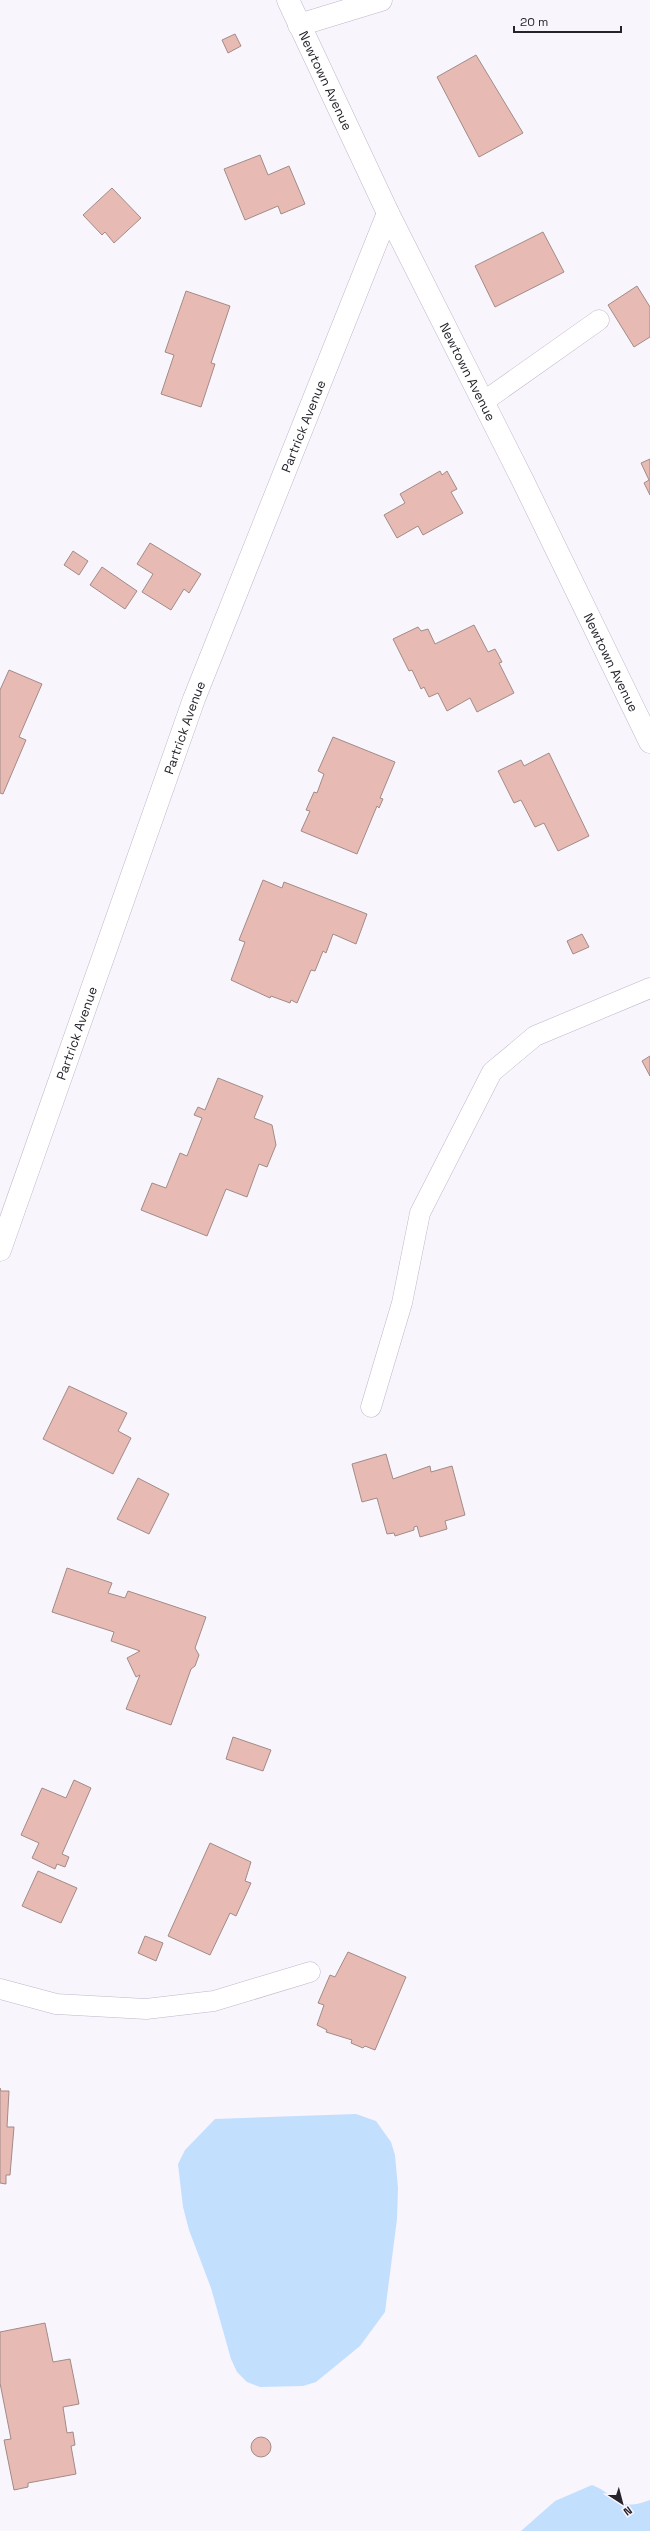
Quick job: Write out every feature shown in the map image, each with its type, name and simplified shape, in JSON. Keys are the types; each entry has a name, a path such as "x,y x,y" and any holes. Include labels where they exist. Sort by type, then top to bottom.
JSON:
{"street":[{"name":"Newtown Avenue","path":"288,0 388,213 483,402 650,742"},
{"path":"299,25 381,0"},
{"name":"Partrick Avenue","path":"0,1250 194,699 388,213"}],"lane":[{"path":"483,402 599,320"},
{"path":"371,1407 402,1304 420,1213 492,1072 535,1036 650,988"},
{"path":"0,1989 56,2004 146,2009 214,2001 310,1972"}],"water":[{"path":"356,2114 376,2121 391,2142 395,2155 398,2188 397,2219 385,2312 360,2346 316,2382 303,2386 260,2387 247,2382 237,2372 231,2359 211,2288 189,2230 183,2207 178,2164 185,2150 215,2119"},
{"path":"592,2485 624,2504 630,2505 650,2500 650,2531 521,2531 555,2501"}],"building":[{"path":"235,34 241,46 228,53 222,40"},
{"path":"476,55 523,133 479,157 437,77"},
{"path":"260,155 268,175 289,166 305,204 281,214 278,206 245,220 224,169"},
{"path":"112,188 141,218 114,243 105,232 102,235 83,215"},
{"path":"543,232 564,272 495,307 475,266"},
{"path":"637,286 650,307 650,337 634,347 608,305"},
{"path":"186,291 230,306 211,363 215,364 201,407 161,394 174,355 165,352"},
{"path":"650,459 650,495 644,483 649,480 641,463"},
{"path":"440,471 442,475 447,471 457,489 451,492 463,513 423,535 418,526 397,538 384,515 405,503 400,494"},
{"path":"150,543 201,574 189,593 184,589 171,610 142,592 153,574 137,564"},
{"path":"73,551 88,561 79,575 64,565"},
{"path":"102,567 137,591 125,609 90,585"},
{"path":"474,625 488,652 495,649 502,662 499,663 514,693 477,712 470,698 447,711 438,693 429,697 424,687 421,689 412,670 409,671 393,639 418,627 421,631 428,629 435,644"},
{"path":"9,670 42,684 19,737 26,740 3,794 0,793 0,690"},
{"path":"333,737 395,762 380,798 383,799 379,808 377,806 357,854 301,831 310,811 306,810 314,792 317,793 324,774 318,771"},
{"path":"549,753 589,836 558,851 544,823 535,827 521,800 514,803 498,771 521,760 524,766"},
{"path":"263,880 282,888 284,882 367,914 356,944 333,934 326,953 323,951 315,971 311,970 297,1003 291,1000 290,1003 271,996 270,998 231,980 245,942 239,940"},
{"path":"582,934 589,947 573,954 567,941"},
{"path":"650,1056 650,1076 642,1061"},
{"path":"218,1078 263,1096 254,1118 272,1125 276,1145 267,1167 259,1164 247,1197 226,1189 207,1236 141,1210 152,1183 166,1188 180,1153 187,1156 202,1118 194,1115 198,1107 205,1110"},
{"path":"69,1386 127,1413 118,1431 131,1438 113,1474 43,1439"},
{"path":"386,1454 393,1479 430,1466 431,1472 452,1466 465,1515 445,1521 447,1529 420,1537 417,1526 414,1527 414,1530 395,1536 394,1533 387,1534 377,1498 362,1502 352,1464"},
{"path":"138,1478 169,1494 149,1534 117,1519"},
{"path":"67,1568 112,1583 108,1593 125,1598 128,1591 206,1617 195,1648 199,1655 195,1666 191,1669 171,1725 126,1709 140,1675 136,1677 127,1658 140,1651 111,1641 114,1632 52,1612"},
{"path":"233,1737 271,1750 263,1771 226,1759"},
{"path":"74,1780 91,1788 62,1854 69,1857 65,1867 57,1864 55,1869 32,1858 39,1843 21,1835 42,1788 66,1798"},
{"path":"210,1843 251,1862 245,1881 251,1883 236,1916 230,1913 210,1955 168,1936"},
{"path":"38,1871 77,1888 61,1923 22,1906"},
{"path":"145,1936 163,1943 156,1961 138,1953"},
{"path":"348,1952 406,1977 375,2050 365,2046 363,2048 351,2043 352,2040 326,2032 327,2030 317,2025 324,2005 318,2003 330,1975 335,1977"},
{"path":"0,2088 1,2091 9,2091 7,2127 14,2127 10,2175 6,2175 6,2184 0,2183"},
{"path":"45,2323 53,2362 70,2359 79,2404 63,2407 67,2433 73,2432 75,2445 71,2446 76,2474 28,2483 28,2487 14,2490 4,2440 11,2439 0,2383 0,2332"},
{"path":"261,2437 268,2440 271,2447 268,2454 261,2457 254,2454 251,2447 254,2440"}]}
